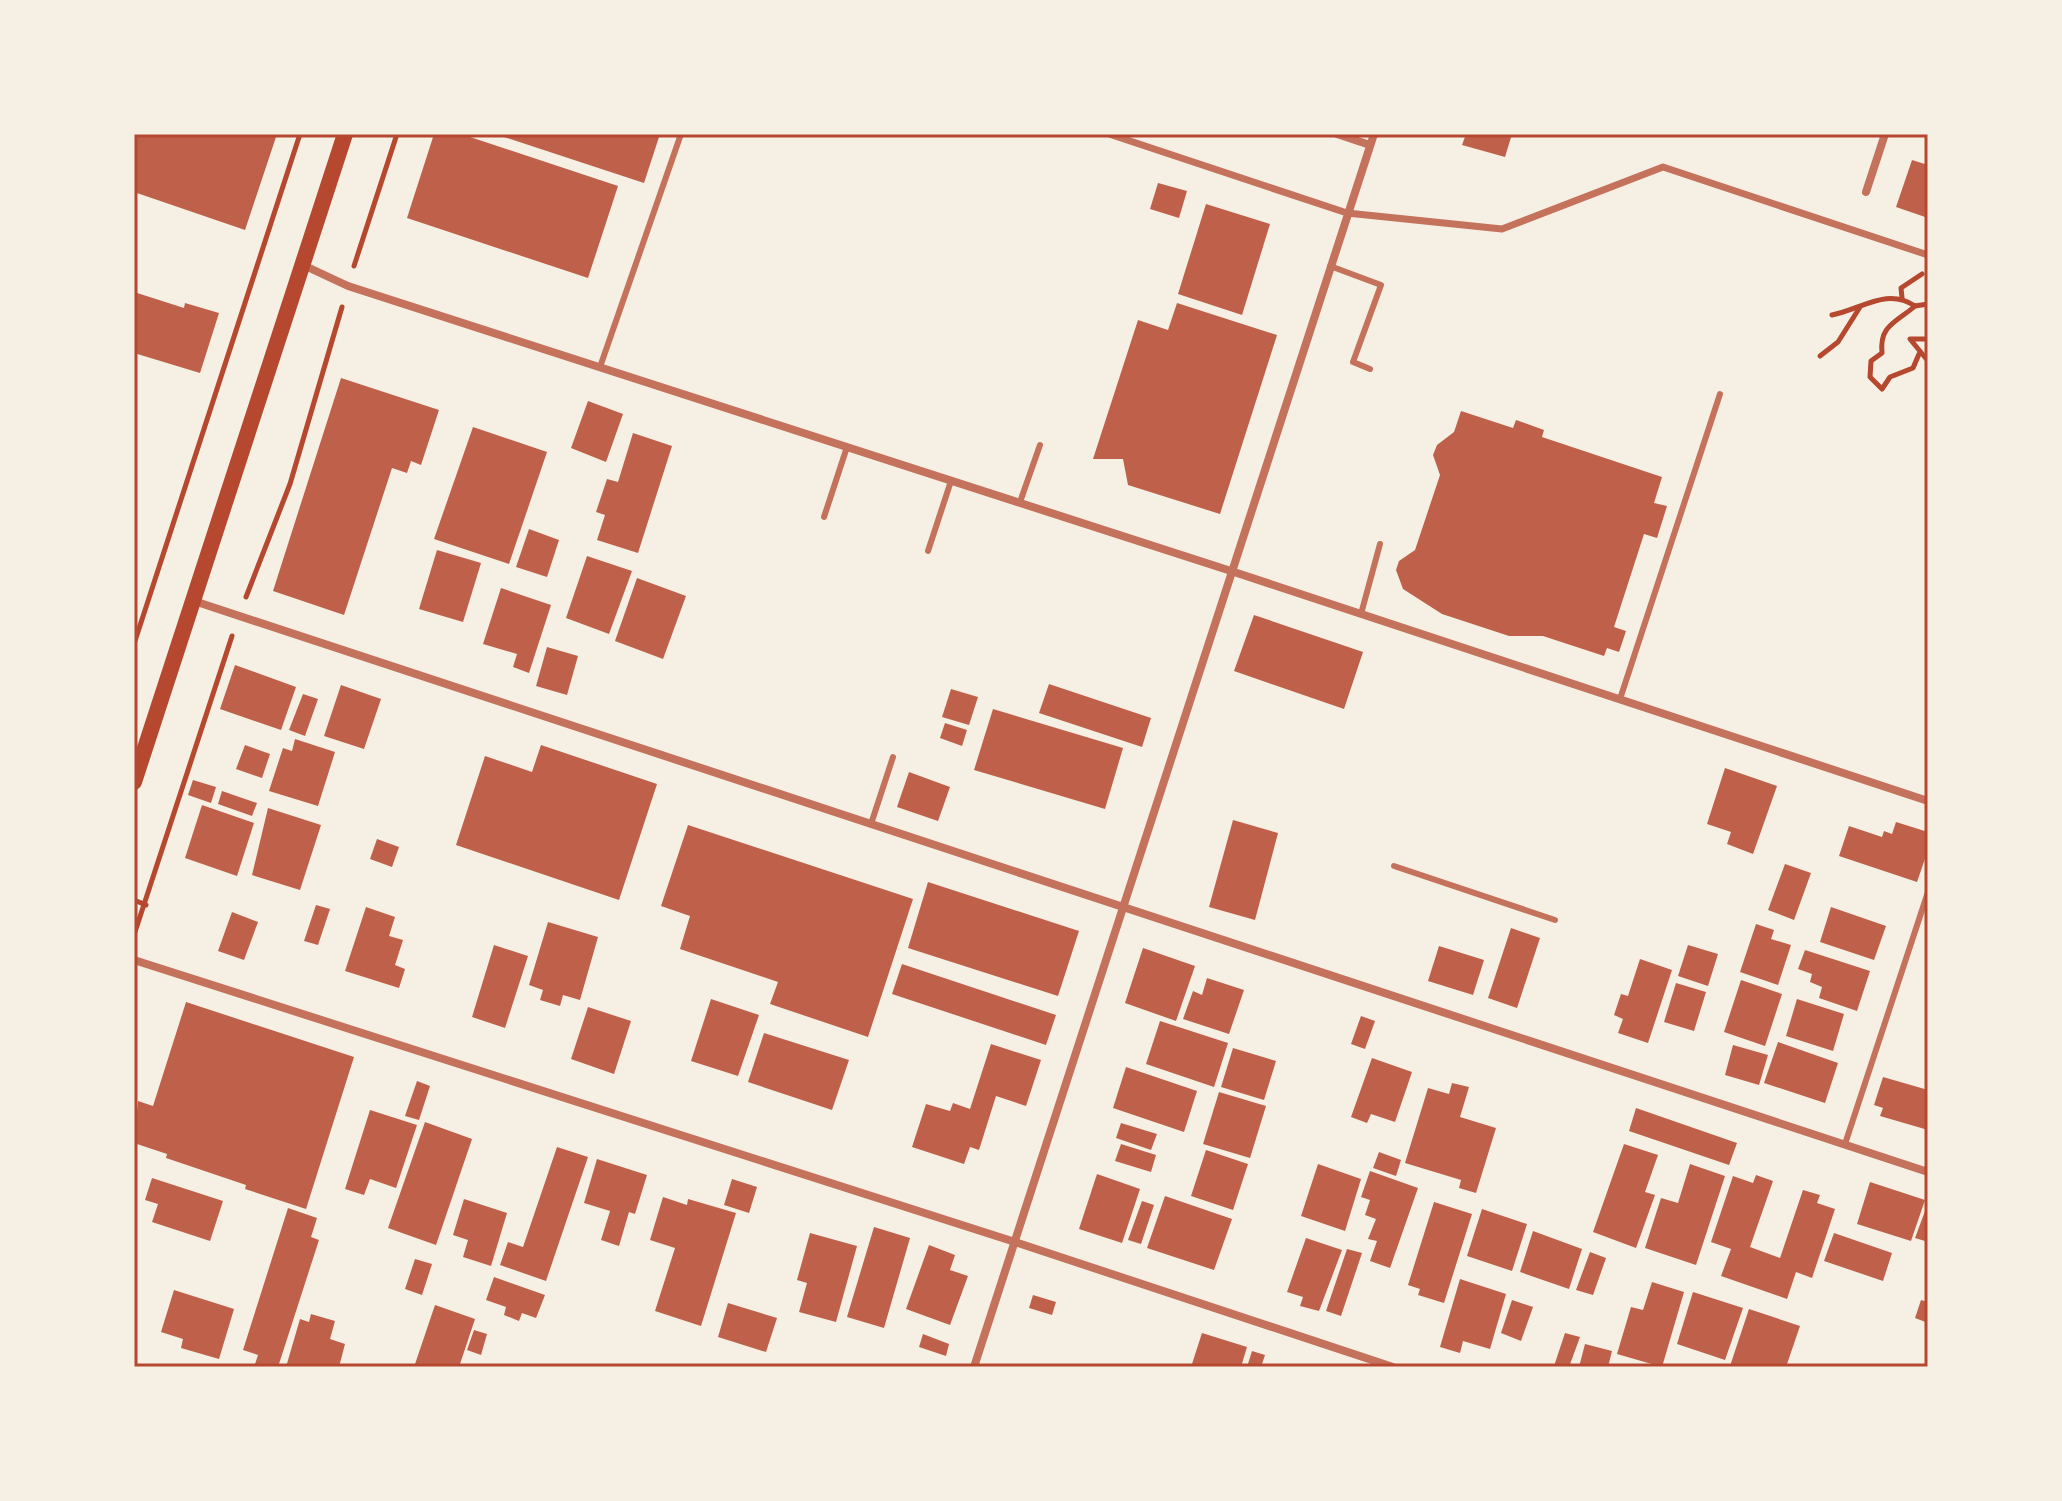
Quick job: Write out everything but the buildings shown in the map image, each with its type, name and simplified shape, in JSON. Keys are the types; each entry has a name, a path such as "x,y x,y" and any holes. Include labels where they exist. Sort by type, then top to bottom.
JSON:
{"main road":[{"path":"134,782 138,756 193,601 345,134"}],"street":[{"path":"1109,134 1347,213 1502,229 1663,167 1928,255"},
{"path":"1337,134 1370,145"},
{"path":"974,1367 1374,134"},
{"path":"1866,192 1885,134"},
{"path":"302,265 348,286 1020,502 1928,801"},
{"path":"193,601 1928,1172"},
{"path":"134,960 1015,1242 1393,1367"}],"lane":[{"path":"600,367 681,134"},
{"path":"1330,266 1381,285 1353,362 1370,369"},
{"path":"1620,699 1720,394"},
{"path":"1020,502 1040,445"},
{"path":"824,517 847,447"},
{"path":"928,551 951,481"},
{"path":"1361,614 1380,544"},
{"path":"871,824 893,757"},
{"path":"1394,866 1555,920"},
{"path":"1845,1144 1928,892"}],"path":[{"path":"134,644 300,134"},
{"path":"134,935 239,616 290,484 348,286 397,134"},
{"path":"1902,298 1901,288 1914,283 1928,267"},
{"path":"1832,315 1876,299 1902,298 1915,306"},
{"path":"1919,354 1913,368 1890,377 1882,389 1870,377 1871,361 1882,353 1880,339 1888,324 1915,306 1928,304"},
{"path":"1820,356 1838,342 1860,306"},
{"path":"1927,337 1910,339 1919,354 1928,361"},
{"path":"134,900 146,905"}]}
